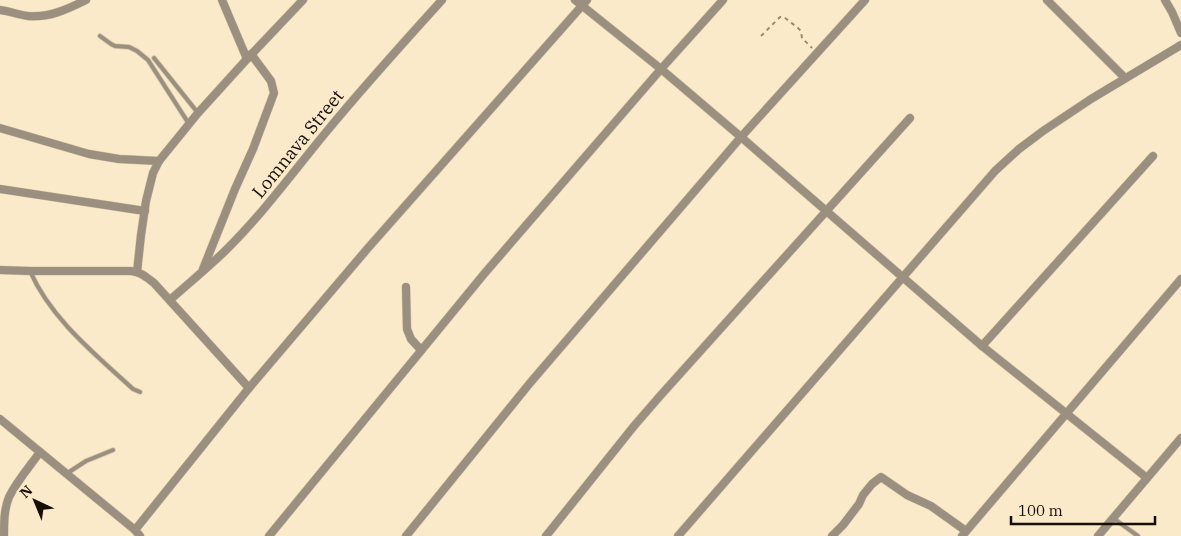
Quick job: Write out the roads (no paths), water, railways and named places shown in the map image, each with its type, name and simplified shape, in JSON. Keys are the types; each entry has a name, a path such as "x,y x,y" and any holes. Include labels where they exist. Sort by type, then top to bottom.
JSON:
{"street":[{"path":"0,10 34,16 52,14 86,0"},
{"path":"202,272 274,93 271,82 249,56 222,0"},
{"name":"Lomnava Street","path":"170,300 224,252 250,224 370,80 442,0"},
{"path":"575,0 584,3 982,346 1147,478"},
{"path":"269,536 484,274 660,69 723,0"},
{"path":"406,536 530,383 741,137 865,0"},
{"path":"1047,0 1125,78"},
{"path":"1164,0 1175,17 1181,33"},
{"path":"137,272 145,212 159,161 198,113 302,1"},
{"path":"0,419 137,533 249,388 368,248 584,3"},
{"path":"678,536 995,172 1019,149 1042,131 1181,45"},
{"path":"546,536 640,418 910,118"},
{"path":"0,128 89,154 159,161"},
{"path":"982,346 1153,156"},
{"path":"0,189 145,212"},
{"path":"0,270 137,272 144,274 170,300 249,388"},
{"path":"832,536 843,526 859,504 863,494 881,477 907,495 931,506 964,534 1181,279"},
{"path":"406,287 407,329 411,339 421,350"},
{"path":"1098,536 1181,438"},
{"path":"4,536 4,522 9,498 40,452"}],"lane":[{"path":"100,36 115,46 129,47 137,51 148,60 189,124"},
{"path":"154,58 198,113"},
{"path":"30,271 40,292 73,333 133,389 140,392"},
{"path":"66,474 86,461 113,450"},
{"path":"1113,518 1138,536"}]}
